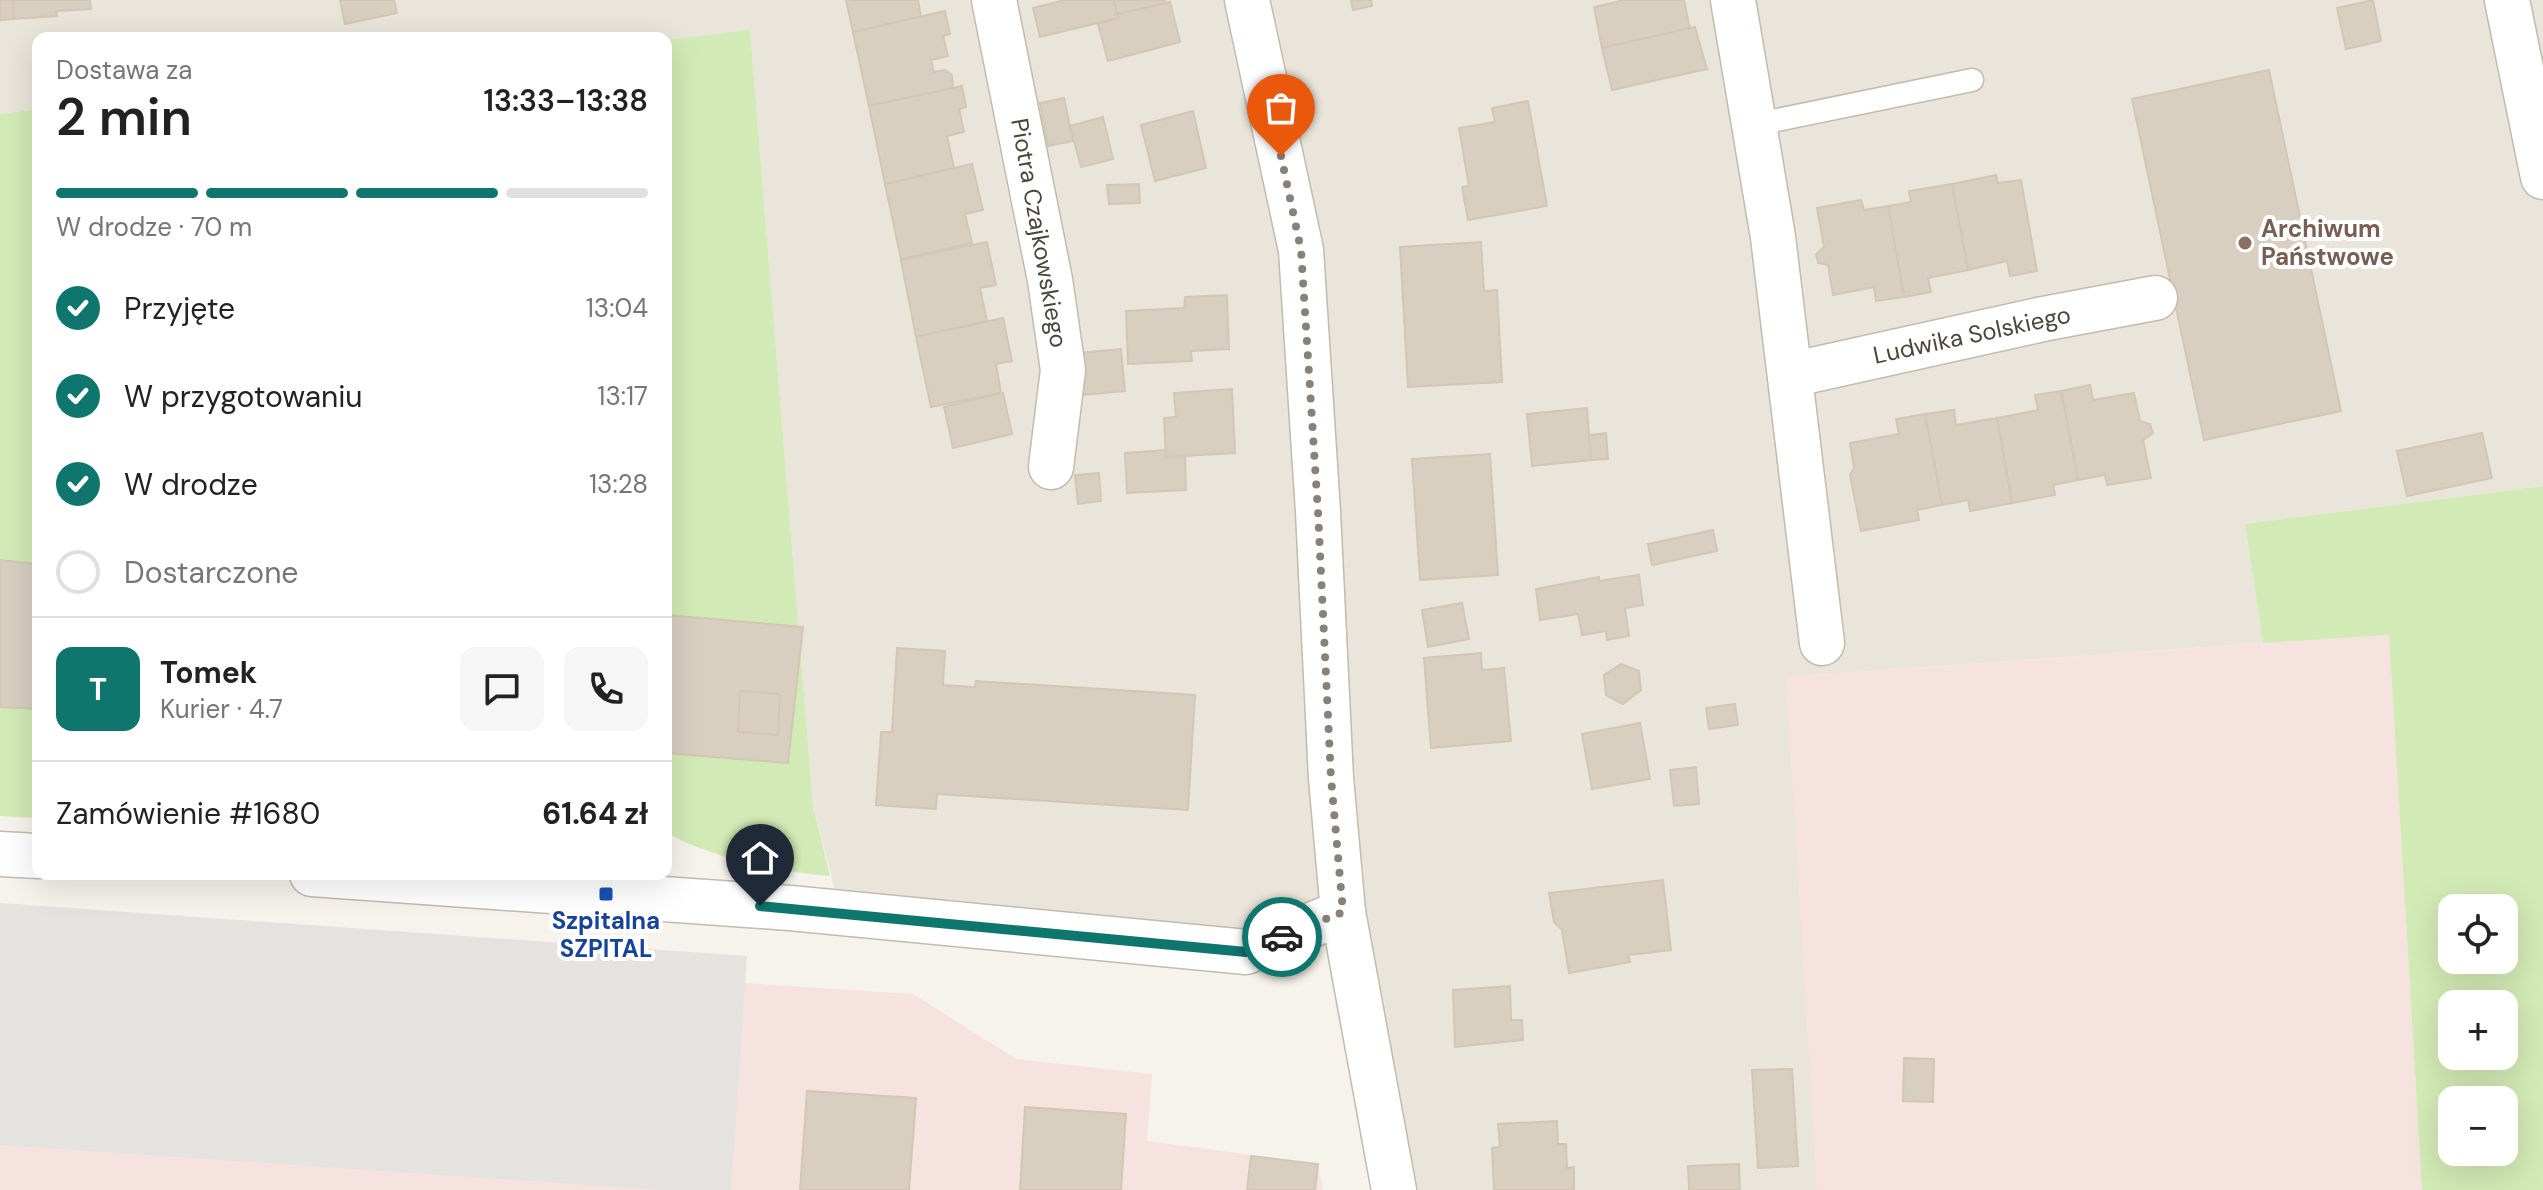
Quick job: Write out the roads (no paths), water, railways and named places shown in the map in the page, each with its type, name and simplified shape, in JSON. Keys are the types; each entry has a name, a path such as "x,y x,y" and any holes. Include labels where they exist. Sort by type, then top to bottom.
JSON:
{"street":[{"name":"Piotra Czajkowskiego","path":"994,0 1050,280 1063,370 1051,467"},
{"path":"1247,0 1301,250 1331,778 1343,912 1394,1190"},
{"path":"1733,0 1773,237 1822,643"},
{"path":"2521,17 2543,177"},
{"name":"Ludwika Solskiego","path":"1790,375 2043,319 2155,298"},
{"path":"0,854 32,856"},
{"path":"396,880 790,908 1246,952 1343,912"}],"lane":[{"path":"1753,125 1972,80"}],"place":[{"name":"Archiwum Państwowe","path":"2245,243"},
{"name":"Szpitalna SZPITAL","path":"606,894"}]}
